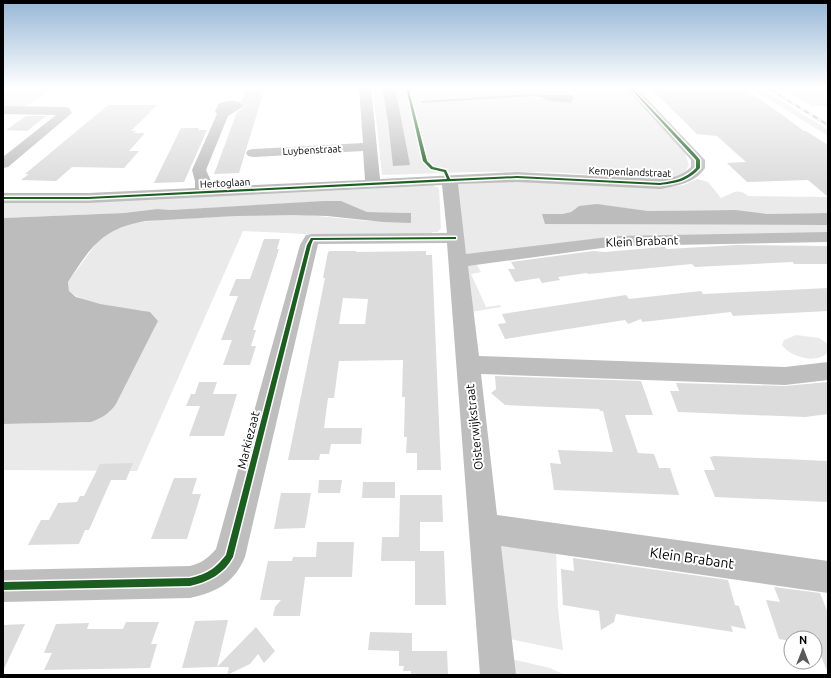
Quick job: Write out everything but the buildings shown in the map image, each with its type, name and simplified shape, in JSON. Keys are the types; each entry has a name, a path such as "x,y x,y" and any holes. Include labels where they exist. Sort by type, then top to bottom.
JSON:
{"street":[{"path":"3,164 60,119"},
{"path":"201,193 204,180 199,174 199,170 221,119"},
{"path":"368,119 373,184"},
{"name":"Kempenlandstraat","path":"448,180 516,177 660,184 676,182 689,177 698,168 698,160 660,119"},
{"name":"Luybenstraat","path":"253,152 370,147"},
{"name":"Hertoglaan","path":"3,198 88,198 448,180"},
{"name":"Oisterwijkstraat","path":"448,180 457,250 498,675"},
{"name":"Klein Brabant","path":"457,250 618,241 828,237"},
{"name":"Markiezaat","path":"3,586 190,582 206,579 220,570 229,557 309,245 312,240 457,250"},
{"path":"468,365 785,376 828,371"},
{"name":"Klein Brabant","path":"484,528 828,577"}],"shaded area":[{"path":"376,119 654,119 685,153 689,165 684,174 657,179 626,179 567,173 521,172 382,175"},
{"path":"388,119 401,119 410,165 393,166"},
{"path":"800,119 810,119 828,130 828,136"},
{"path":"697,179 708,182 721,198 738,192 744,193 748,196 828,197 828,213 767,214 736,210 648,211 601,205 576,208 571,212 562,214 542,214 546,224 828,225 828,234 802,234 466,255 457,185 459,184 515,180 669,187 684,185"},
{"path":"434,183 434,186 439,188 441,228 438,232 432,232 432,234 304,234 243,231 137,471 3,470 3,424 91,422 99,419 116,404 155,327 145,311 95,304 69,291 68,282 98,241 116,229 133,223 170,219 256,215 307,215 368,221 411,222 411,213 367,212 341,201 330,201 169,210 157,209 124,213 3,218 3,201"},
{"path":"341,201 367,212 411,213 411,223 383,222 327,216 236,216 146,221 131,224 108,234 99,241 83,259 68,282 69,291 76,297 100,304 150,312 158,321 116,404 105,415 91,422 3,424 3,218 124,213 157,209 170,210"},
{"path":"597,204 648,211 736,210 767,214 828,213 828,225 545,224 542,214 562,214 571,212 579,206"},
{"path":"467,264 477,265 481,272 471,274 486,307 500,305 501,307 471,312"},
{"path":"796,335 819,338 828,344 828,352 823,356 811,359 791,353 782,345 784,340"},
{"path":"504,540 556,548 558,609 563,650 510,639 498,548"},
{"path":"511,659 550,668 565,675 512,675"}],"railway":[{"path":"818,119 828,125"}],"cycle path":[{"path":"415,119 425,161 432,168 445,171 449,180"},
{"path":"3,198 88,198 517,177 660,184 676,181 689,176 698,168 698,160 660,119"},
{"path":"3,586 190,582 208,577 221,568 229,557 309,245 312,239 455,238"}]}
